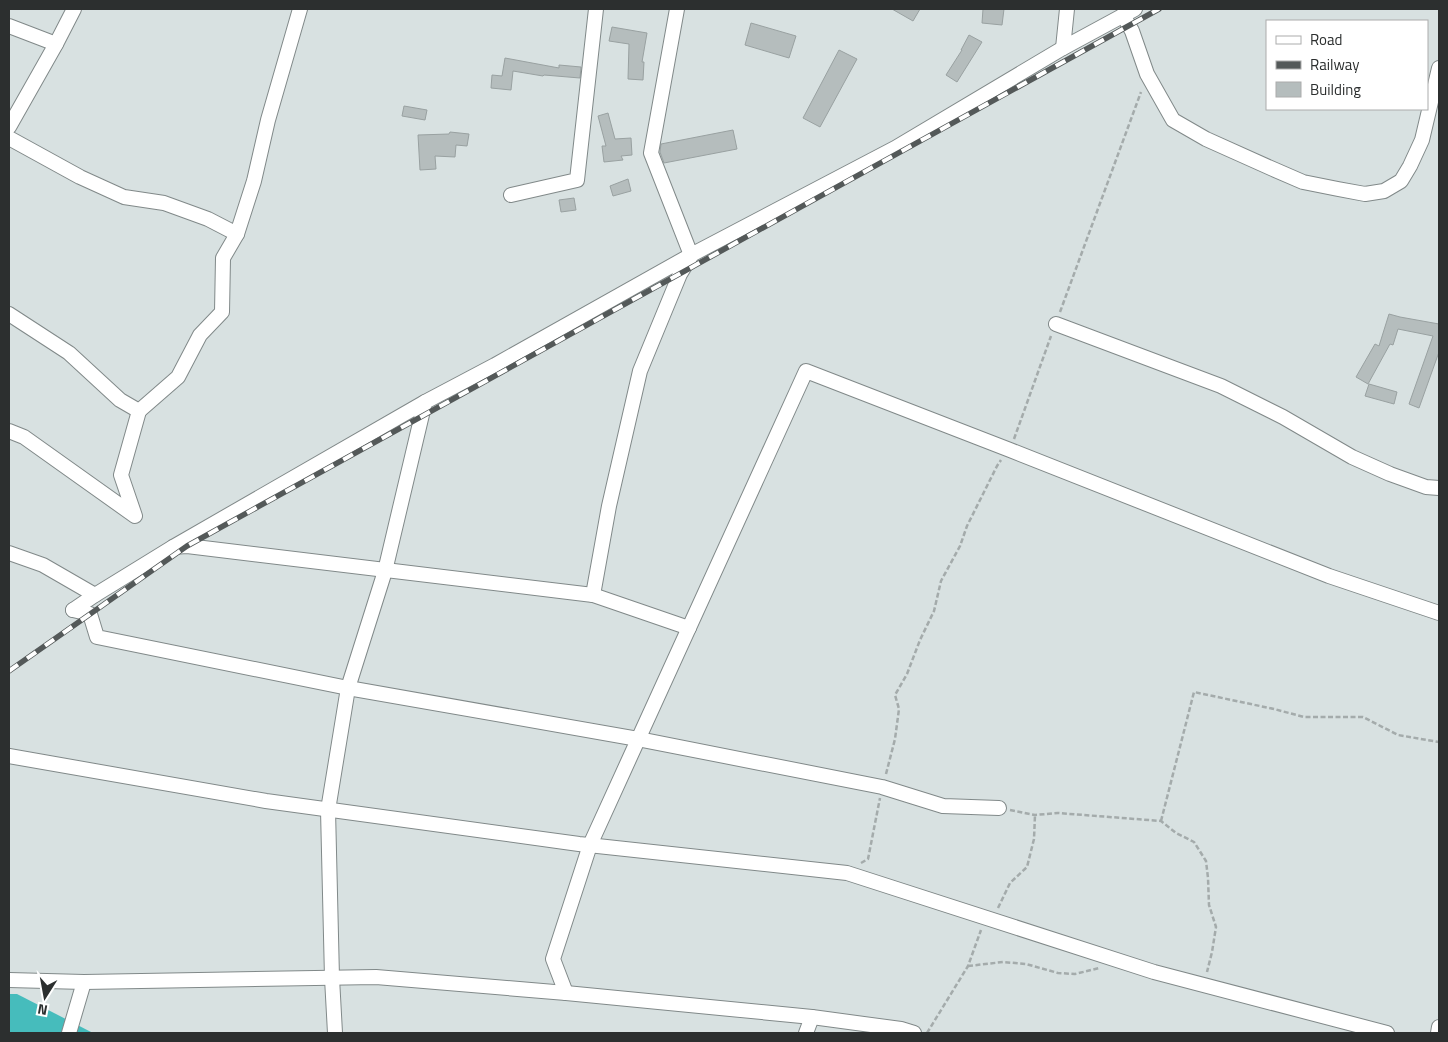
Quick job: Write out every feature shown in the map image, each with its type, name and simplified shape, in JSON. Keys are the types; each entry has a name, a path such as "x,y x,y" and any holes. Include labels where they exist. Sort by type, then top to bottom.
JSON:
{"street":[{"path":"9,127 74,9"},
{"path":"9,431 24,437 135,516 121,475 139,412 178,377 200,335 222,312 223,258 237,234 254,180 268,120 300,9"},
{"path":"511,195 577,180 596,9"},
{"path":"677,9 651,154 691,255"},
{"path":"1063,48 1067,9"},
{"path":"999,808 943,806 882,787 638,739 348,688 97,637 90,614 73,610 173,546 425,402 691,255 895,148 1063,48 1129,12 1132,31 1147,74 1173,120 1206,139 1303,182 1365,194 1384,191 1401,181 1410,166 1422,140 1439,68"},
{"path":"9,26 56,44"},
{"path":"9,138 80,177 124,197 164,203 208,220 237,234"},
{"path":"593,595 609,506 640,370 680,274 691,255"},
{"path":"9,314 69,353 120,400 139,412"},
{"path":"1056,324 1221,386 1283,417 1352,457 1390,474 1426,486 1439,488"},
{"path":"566,993 552,959 590,845 806,371 1328,576 1439,613"},
{"path":"335,1033 328,810 348,688 385,571 425,402"},
{"path":"173,546 197,547 593,595 689,628"},
{"path":"9,553 43,565 95,595"},
{"path":"9,756 328,810 590,845 847,873 1154,972 1387,1033"},
{"path":"9,980 84,982 376,977 812,1017 901,1029 914,1033"},
{"path":"70,1033 84,982"},
{"path":"806,1033 812,1017"},
{"path":"1438,1033 1439,1027"}],"path":[{"path":"847,873 868,859 900,709 895,695 907,674 934,611 941,581 960,546 967,526 996,466 1010,450 1147,74"},
{"path":"1161,821 1194,692 1304,717 1364,717 1398,735 1439,742"},
{"path":"999,808 1035,816 1058,813 1161,821 1176,833 1194,842 1206,861 1209,905 1216,927 1204,985"},
{"path":"968,966 1003,962 1026,964 1058,973 1075,974 1104,967 1114,959"}],"shaded area":[{"path":"9,994 17,994 93,1033 9,1033"}],"building":[{"path":"892,9 920,9 913,21"},
{"path":"983,9 1004,9 1002,25 982,23"},
{"path":"751,23 796,36 789,58 745,45"},
{"path":"612,27 647,33 642,62 644,62 643,80 628,79 629,44 609,41"},
{"path":"969,35 982,42 957,82 946,75"},
{"path":"839,50 857,59 820,127 803,118"},
{"path":"505,58 559,68 559,65 581,67 580,78 543,76 513,71 511,90 491,88 492,75 502,76"},
{"path":"404,106 427,110 425,120 402,116"},
{"path":"608,113 615,139 631,138 632,155 621,156 623,160 604,162 602,146 606,146 598,116"},
{"path":"733,130 737,149 664,163 660,152 661,144"},
{"path":"450,132 469,134 467,146 456,145 455,157 435,156 436,169 420,170 418,135 449,134"},
{"path":"628,179 631,191 613,196 610,186"},
{"path":"574,198 576,210 561,212 559,200"},
{"path":"1389,314 1439,324 1439,352 1419,408 1409,404 1433,336 1398,329 1393,345 1390,344 1368,384 1356,377 1375,344 1379,346"},
{"path":"1369,384 1397,392 1394,404 1365,396"}],"railway":[{"path":"9,671 187,546 1159,9"}]}
